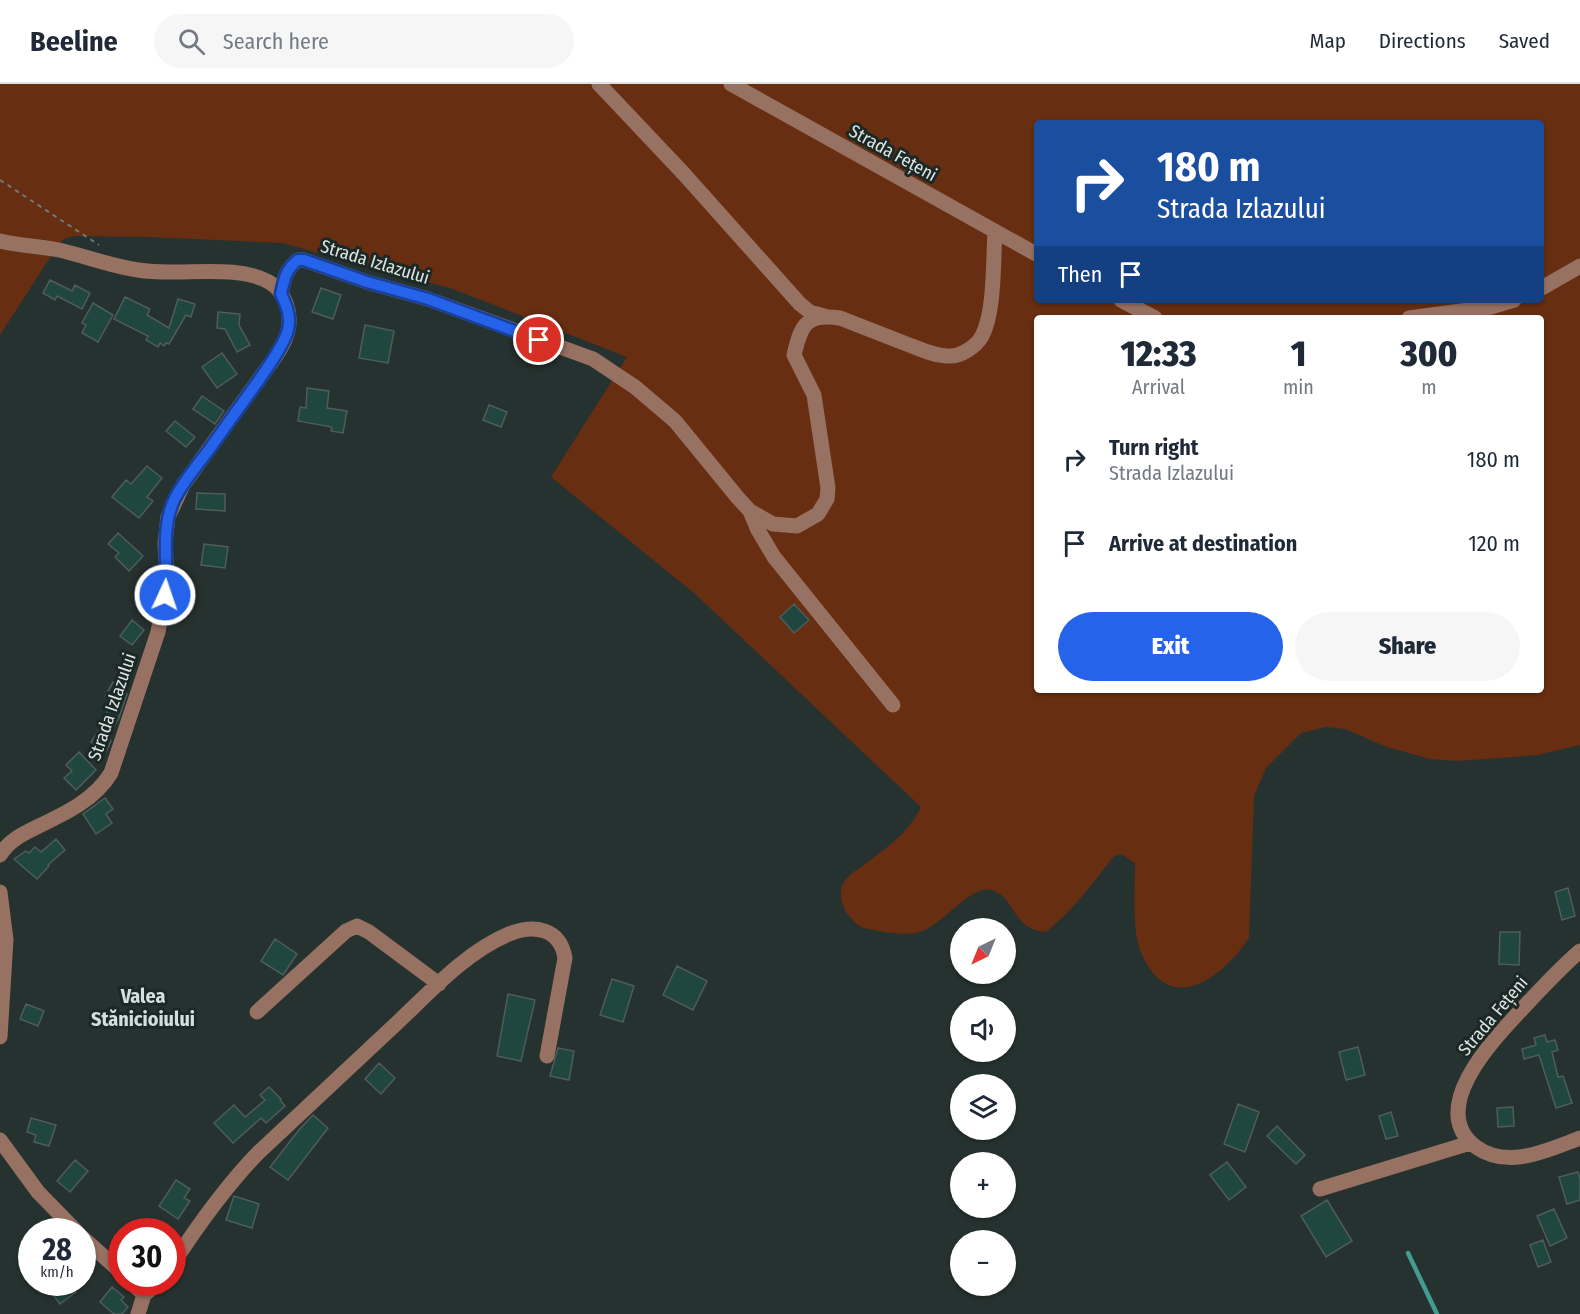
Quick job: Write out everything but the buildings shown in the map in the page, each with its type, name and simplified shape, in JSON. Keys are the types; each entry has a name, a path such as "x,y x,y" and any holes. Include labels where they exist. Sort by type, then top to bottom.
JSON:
{"street":[{"path":"599,84 676,165 800,304 810,312 840,318 927,352 948,357 961,354 981,338 987,322 995,232"},
{"name":"Strada Fețeni","path":"731,84 1034,253"},
{"path":"0,241 58,250 139,270 182,273 228,272 249,275 268,281 281,294"},
{"name":"Strada Izlazului","path":"0,855 17,837 88,799 103,786 111,773 158,632 167,580 165,543 168,517 183,484 239,408 282,344 288,331 289,319 287,305 281,294 284,276 298,260 428,299 594,359 636,387 675,421 750,511 773,524 797,526 818,514 827,499 825,462 814,395 794,355 801,329 809,320 824,316"},
{"path":"1544,288 1580,266"},
{"path":"1127,303 1149,315"},
{"path":"1431,315 1491,307 1504,303"},
{"path":"750,511 774,557 893,705"},
{"path":"0,892 6,940 0,1037"},
{"path":"257,1012 346,931 357,926 369,932 439,984"},
{"path":"186,1243 233,1179 258,1153 439,984 460,966 508,935 525,929 542,930 555,936 563,946 565,958 547,1056"},
{"name":"Strada Fețeni","path":"1470,1143 1459,1120 1459,1103 1464,1085 1471,1072 1495,1039 1546,983 1580,951"},
{"path":"1320,1189 1470,1143 1491,1154 1514,1157 1544,1152 1580,1138"},
{"path":"0,1140 38,1192 63,1218"},
{"path":"96,1250 108,1261"},
{"path":"138,1314 144,1296"}],"path":[{"path":"0,180 99,245"}],"shaded area":[{"path":"0,84 1580,84 1580,745 1538,755 1458,761 1430,759 1384,746 1345,729 1326,727 1301,733 1266,768 1254,796 1249,938 1224,968 1194,986 1179,987 1164,983 1151,971 1137,941 1134,908 1135,863 1121,854 1114,856 1074,905 1046,932 1026,925 999,893 991,890 975,893 930,927 915,933 888,933 861,927 845,909 842,901 842,886 850,875 903,833 921,807 694,593 551,477 627,357 453,289 282,243 73,236 64,239 0,335"}],"waterway":[{"path":"1408,1253 1437,1314"}],"district":[{"name":"Valea Stănicioiului","path":"143,1008"}],"route":[{"path":"165,595 166,530 174,501 183,484 239,408 282,344 288,331 289,319 287,305 281,294 284,276 298,260 428,299 539,340"}]}
